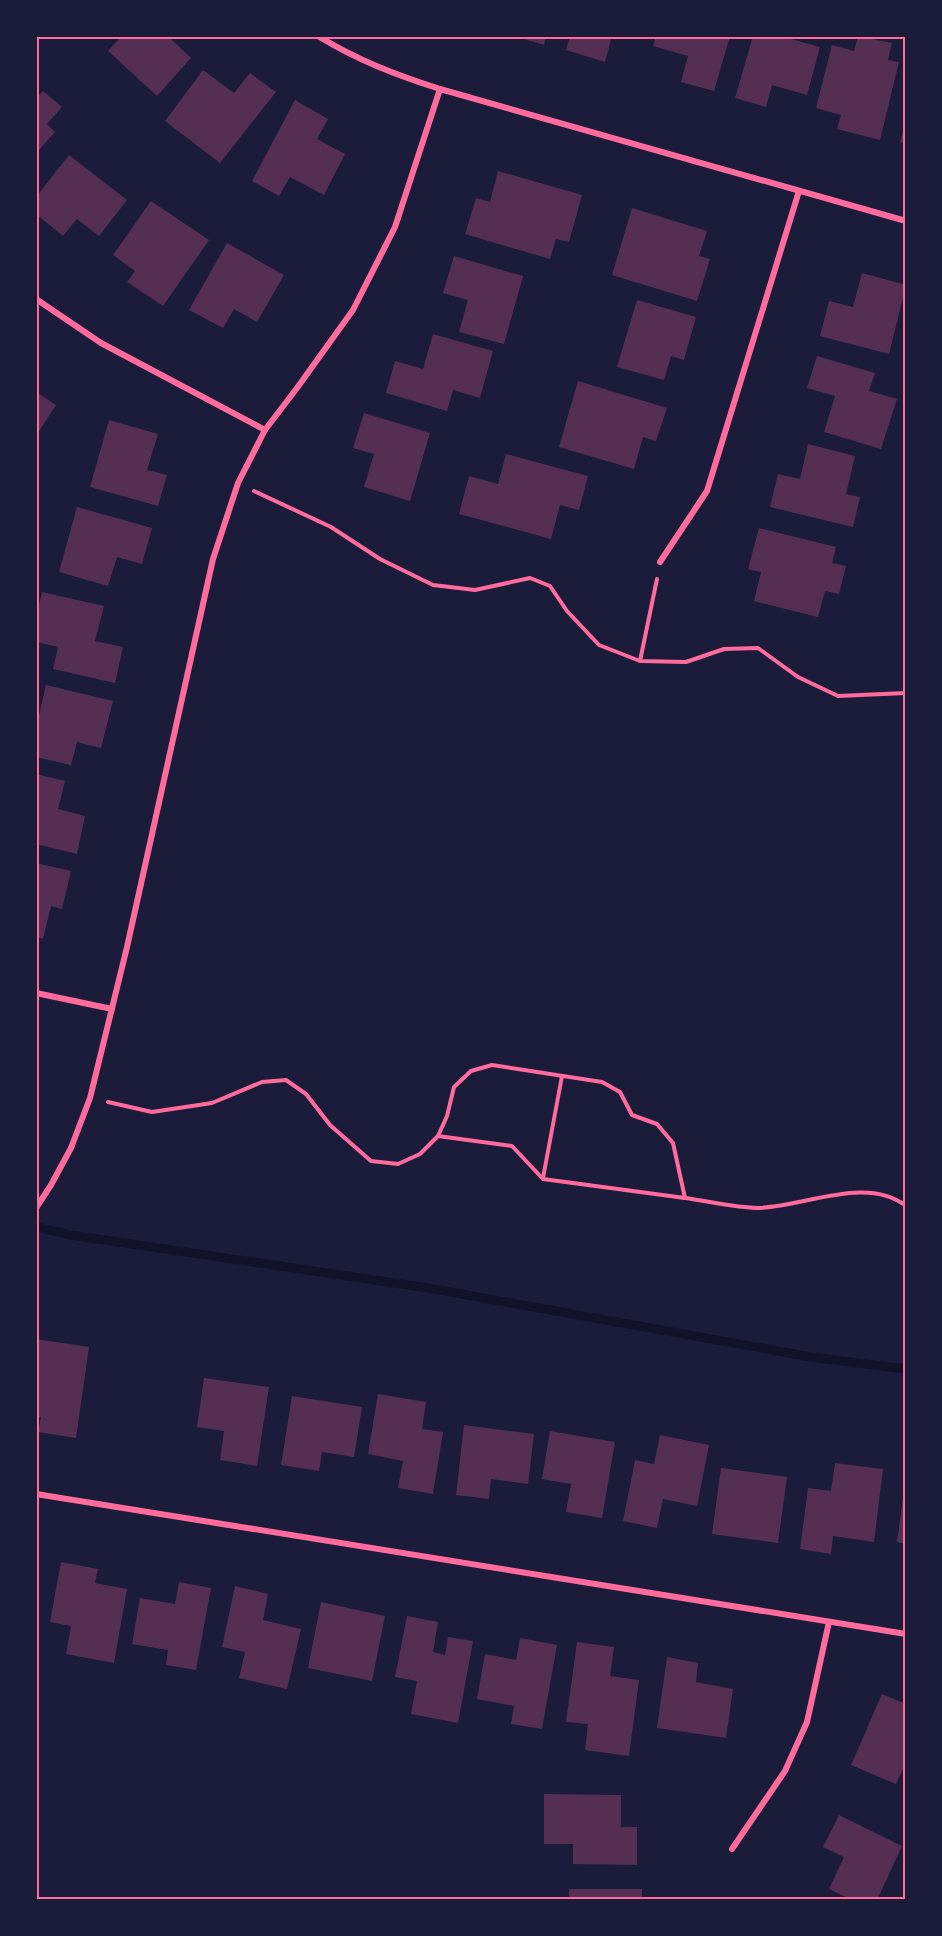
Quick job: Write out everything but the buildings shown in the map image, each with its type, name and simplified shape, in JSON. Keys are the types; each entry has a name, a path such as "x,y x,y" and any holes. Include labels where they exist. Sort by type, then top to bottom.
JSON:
{"street":[{"path":"318,36 360,59 440,89 906,221"},
{"path":"36,1208 71,1148 90,1098 213,560 238,483 265,430 353,310 395,227 440,89"},
{"path":"660,562 708,491 799,192"},
{"path":"36,299 101,343 265,430"},
{"path":"36,993 112,1009"},
{"path":"36,1494 906,1634"},
{"path":"732,1849 785,1770 807,1722 829,1622"}],"path":[{"path":"238,483 331,527 380,559 433,585 475,590 530,579 550,586 567,611 599,645 639,661 686,662 724,649 758,648 798,677 838,696 906,693"},
{"path":"639,661 660,562"},
{"path":"90,1098 152,1112 212,1103 262,1082 286,1080 306,1094 330,1125 371,1161 398,1164 420,1154 438,1136 447,1116 454,1087 471,1071 492,1065 602,1082 620,1092 632,1115 657,1124 674,1143 685,1198"},
{"path":"543,1179 562,1076"},
{"path":"438,1136 512,1146 543,1179 758,1208 864,1191 898,1200 906,1206"}],"waterway":[{"path":"36,1227 71,1235 428,1288 811,1357 906,1369"}]}
